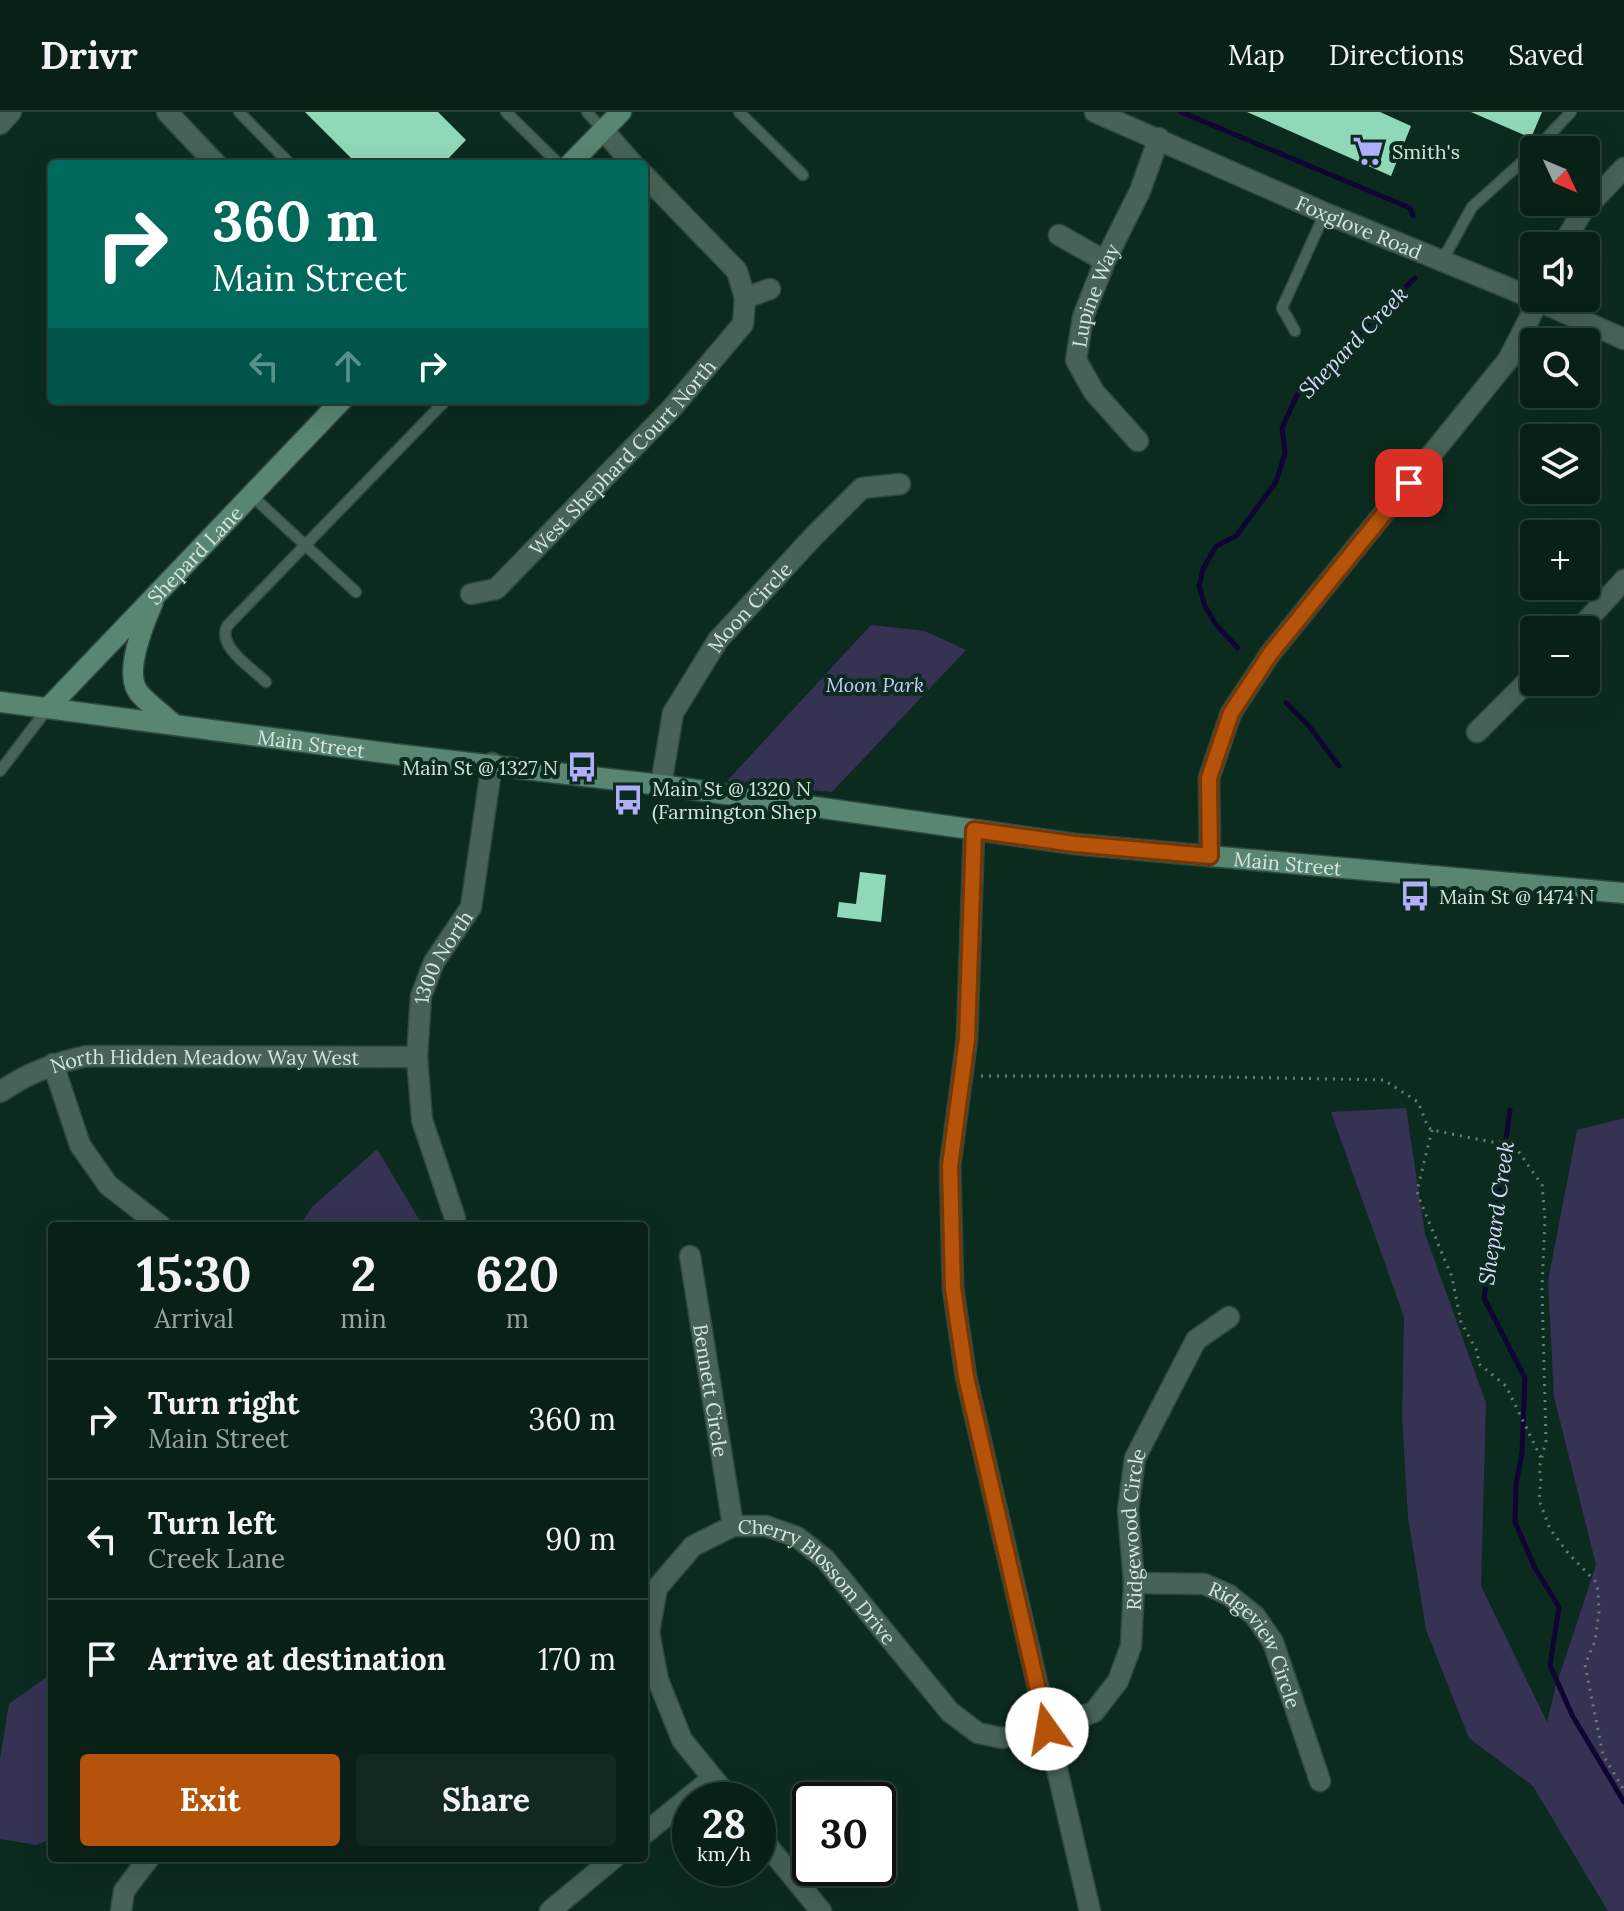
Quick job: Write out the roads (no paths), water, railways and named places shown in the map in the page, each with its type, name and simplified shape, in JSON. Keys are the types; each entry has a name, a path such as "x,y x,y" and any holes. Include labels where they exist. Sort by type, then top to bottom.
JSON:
{"main road":[{"path":"574,160 621,112"},
{"name":"Shepard Lane","path":"48,708 338,404"},
{"path":"157,592 134,657 135,682 137,691 172,723"},
{"name":"Main Street","path":"0,702 394,754 661,785 1075,844 1624,893"}],"street":[{"path":"0,124 11,112"},
{"path":"167,112 212,160"},
{"name":"Foxglove Road","path":"1095,112 1325,213 1520,292"},
{"path":"603,130 629,160"},
{"name":"Lupine Way","path":"1138,441 1094,392 1076,360 1083,317 1105,261 1140,191 1159,138"},
{"path":"1570,232 1582,212 1624,168"},
{"path":"648,179 737,271 745,298 770,289"},
{"path":"1059,235 1105,261"},
{"name":"West Shephard Court North","path":"471,594 496,589 672,408 743,324 745,298"},
{"path":"1210,856 1209,778 1231,713 1270,654 1508,360 1533,312"},
{"name":"Foxglove Road","path":"1565,312 1624,339"},
{"name":"Moon Circle","path":"661,785 673,713 718,640 862,488 900,484"},
{"path":"1591,616 1624,580"},
{"path":"1477,732 1520,689"},
{"name":"1300 North","path":"455,1222 422,1120 417,1057 421,996 434,962 471,907 492,763"},
{"path":"974,830 967,1039 950,1166 953,1288 966,1377 1090,1911"},
{"name":"North Hidden Meadow Way West","path":"0,1092 25,1075 87,1056 417,1057"},
{"path":"53,1064 80,1145 108,1185 156,1222"},
{"name":"Bennett Circle","path":"690,1256 733,1526"},
{"name":"Ridgewood Circle","path":"1047,1729 1094,1712 1118,1681 1131,1646 1134,1583 1128,1510 1135,1458 1196,1340 1229,1317"},
{"name":"Cherry Blossom Drive","path":"716,1782 682,1740 658,1680 649,1632 657,1588 693,1546 733,1526 766,1526 797,1537 825,1559 950,1712 978,1733 1002,1738 1047,1729"},
{"name":"Ridgeview Circle","path":"1134,1583 1204,1584 1229,1595 1255,1616 1273,1642 1320,1781"},
{"path":"648,1831 713,1778"},
{"path":"776,1856 821,1911"},
{"path":"121,1911 124,1891 146,1862"},
{"path":"550,1911 609,1862"}],"lane":[{"path":"239,112 286,160"},
{"path":"506,112 555,160"},
{"path":"587,112 603,130"},
{"path":"739,112 803,175"},
{"path":"1548,136 1571,112"},
{"path":"1442,261 1472,207 1520,163"},
{"path":"1295,331 1282,308 1325,213"},
{"path":"266,682 226,643 224,633 227,626 442,404"},
{"path":"251,495 356,592"},
{"path":"0,771 48,708"}],"waterway":[{"name":"Shepard Creek","path":"1181,112 1410,208 1413,216"},
{"name":"Shepard Creek","path":"1238,648 1217,626 1205,606 1199,586 1203,569 1216,546 1236,536 1276,482 1285,453 1282,428 1297,395 1415,278"},
{"name":"Shepard Creek","path":"1286,703 1309,726 1339,766"},
{"name":"Shepard Creek","path":"1510,1110 1484,1298 1525,1378 1515,1522 1535,1568 1559,1607 1550,1665 1572,1715 1624,1802"}],"place":[{"name":"Smith's","path":"1368,151"},
{"name":"Main St @ 1327 N","path":"582,767"},
{"name":"Main St @ 1320 N (Farmington Shep","path":"628,800"},
{"name":"Main St @ 1474 N","path":"1415,896"}],"park label":[{"name":"Moon Park","path":"875,684"}]}
